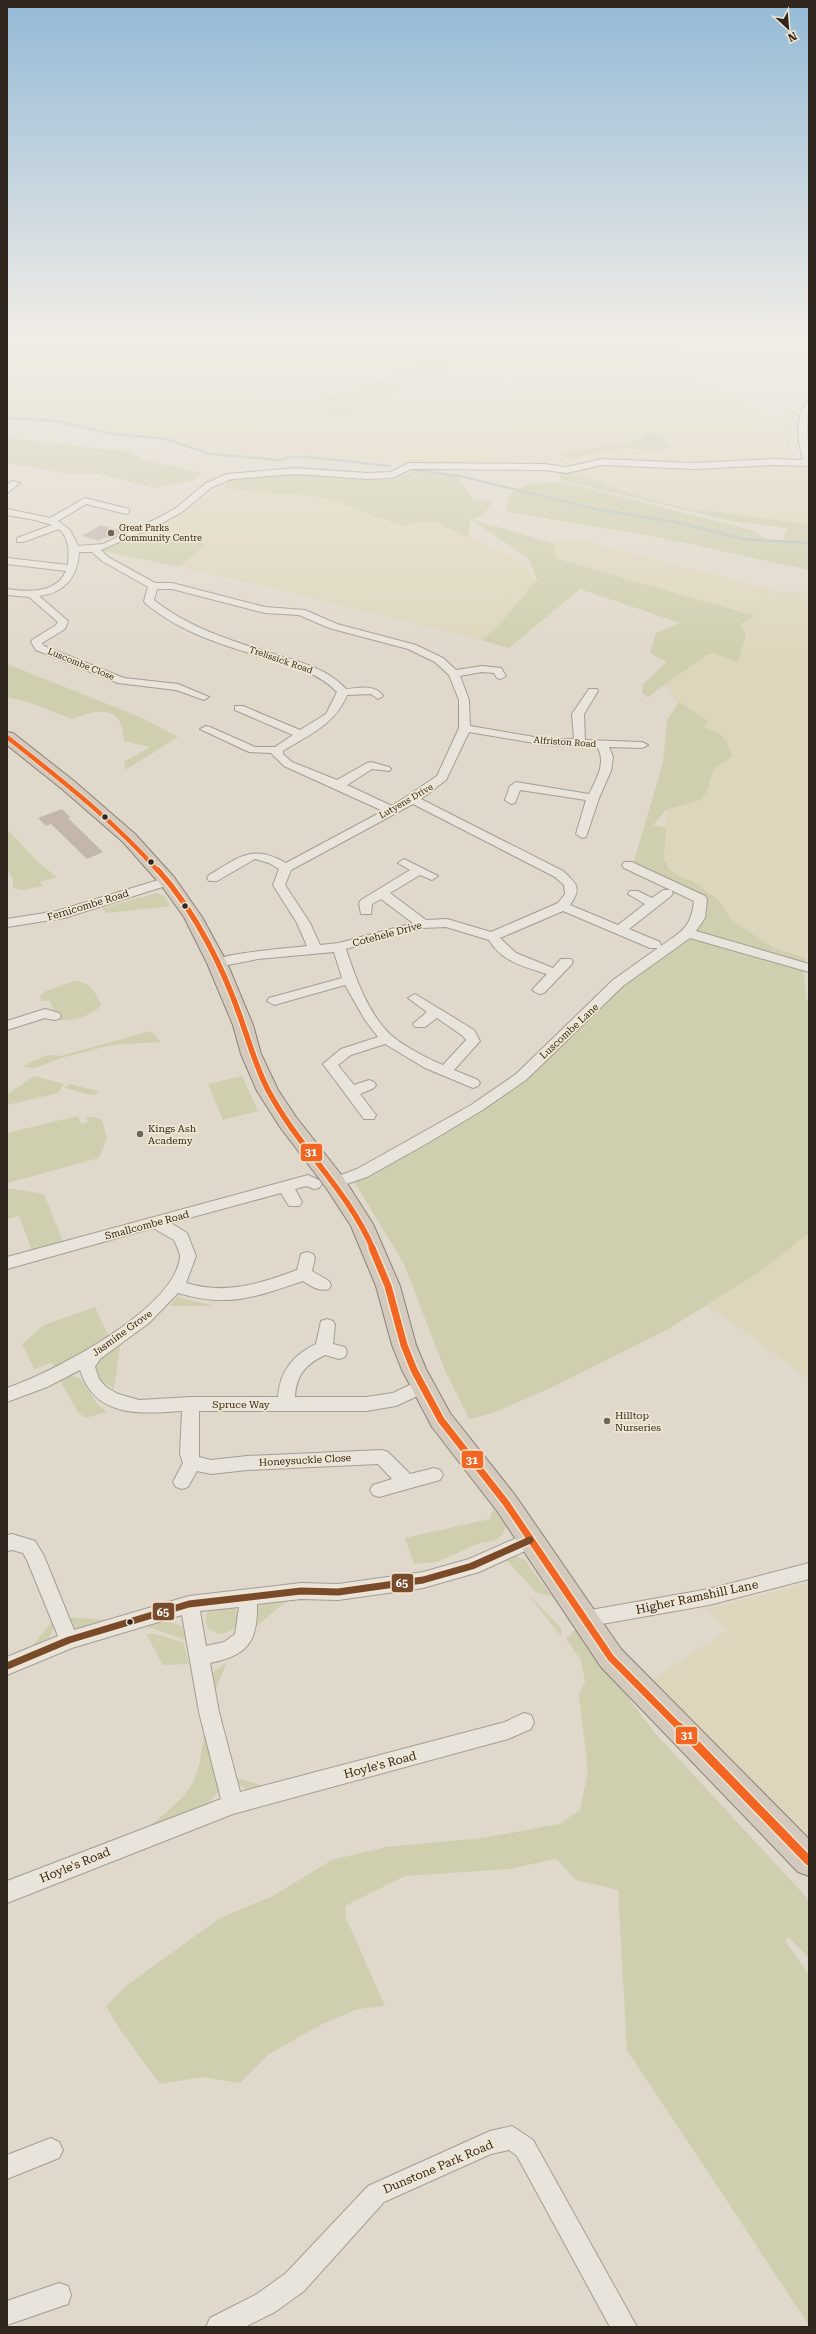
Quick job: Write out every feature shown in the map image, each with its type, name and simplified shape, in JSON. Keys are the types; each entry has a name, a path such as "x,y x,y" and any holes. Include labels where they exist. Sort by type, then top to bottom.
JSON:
{"highway":[{"path":"7,737 68,785 129,838 168,881 193,917 217,963 244,1025 251,1054 268,1091 298,1137 325,1184 362,1224 388,1286 404,1345 422,1386 441,1420 506,1503 611,1658 809,1861"}],"street":[{"path":"74,549 94,549 106,546 159,522 179,510 209,485 230,476 296,471 367,476 392,475 409,466 480,468 544,467 567,470 602,462 694,466 774,462 808,463 804,443"},
{"path":"7,490 15,483"},
{"path":"7,496 10,498 7,501"},
{"path":"75,500 126,511"},
{"path":"50,522 85,502"},
{"path":"7,512 50,522 60,526 72,537 75,546 73,569 68,581 58,588 32,594 7,592"},
{"path":"20,540 27,536 60,526"},
{"name":"Lutyens Drive","path":"94,549 105,559 153,586 172,586 265,610 301,612 333,626 396,642 439,660 454,674 464,700 464,728 442,778 413,799 286,868"},
{"path":"7,561 73,569"},
{"path":"27,574 36,564"},
{"name":"Trelissick Road","path":"153,586 149,601 158,610 171,619 213,636 327,676 343,692"},
{"path":"226,600 236,593"},
{"name":"Luscombe Close","path":"32,594 39,602 63,620 60,627 36,642 40,648 122,681 178,687 204,696"},
{"path":"454,674 482,669 501,671"},
{"path":"206,730 253,750 277,750 330,716 336,709 343,692 377,691"},
{"path":"580,744 578,714 594,691"},
{"path":"239,708 300,734"},
{"name":"Alfriston Road","path":"464,728 546,742 642,746"},
{"path":"582,833 593,798 603,780 607,750 601,744"},
{"path":"277,750 277,755 288,764 338,785 391,810"},
{"path":"338,785 368,762 385,769"},
{"path":"511,800 516,786 593,798"},
{"path":"413,799 559,874 570,884 571,894 563,906 493,936 497,945 511,956 556,973"},
{"path":"213,878 247,856 256,854 272,859 286,868 279,885 287,899 304,922 315,949"},
{"path":"404,863 418,871 432,876"},
{"path":"628,864 701,899 699,918 688,933 809,968"},
{"path":"366,911 365,903 383,894 418,871"},
{"name":"Fernicombe Road","path":"7,923 59,915 168,881"},
{"path":"620,930 666,893"},
{"path":"383,894 423,924"},
{"path":"634,894 652,903"},
{"path":"563,906 655,945"},
{"name":"Cotehele Drive","path":"217,963 258,955 339,947 423,924 447,923 482,935 493,936"},
{"name":"Luscombe Lane","path":"325,1184 362,1172 422,1140 476,1108 508,1086 521,1077 588,1014 618,983 688,933"},
{"path":"339,947 349,980 372,1020 388,1039 430,1065 473,1083"},
{"path":"539,990 566,962"},
{"path":"274,1001 290,991 349,980"},
{"path":"415,998 469,1033 473,1042 458,1056 445,1072"},
{"path":"7,1026 48,1012"},
{"path":"420,1024 436,1012"},
{"path":"369,1115 330,1064 346,1052 388,1039"},
{"path":"350,1092 369,1085"},
{"name":"Smallcombe Road","path":"7,1263 308,1180 325,1184"},
{"path":"286,1187 294,1202"},
{"name":"Jasmine Grove","path":"7,1395 52,1377 92,1355 150,1315 177,1287 185,1270 187,1251 181,1237 171,1230 154,1223"},
{"path":"304,1274 307,1258"},
{"path":"177,1287 191,1292 229,1296 250,1293 304,1274"},
{"path":"304,1274 322,1285"},
{"path":"286,1405 289,1374 311,1354 332,1350 327,1325"},
{"name":"Spruce Way","path":"92,1355 87,1366 92,1382 100,1392 113,1399 139,1407 191,1404 366,1404 396,1399 422,1386"},
{"path":"182,1482 192,1464 189,1454 191,1404"},
{"name":"Honeysuckle Close","path":"192,1464 211,1467 247,1463 382,1457 407,1482"},
{"path":"379,1490 434,1475"},
{"path":"7,1666 69,1640 189,1604 301,1591 338,1592 423,1580 472,1566 530,1540"},
{"path":"7,1543 12,1542 29,1547 35,1556 69,1640"},
{"name":"Higher Ramshill Lane","path":"585,1619 709,1597 809,1571"},
{"path":"200,1656 223,1652 240,1642 246,1636 249,1627 248,1597"},
{"path":"189,1604 200,1656 209,1712 234,1804"},
{"name":"Hoyle's Road","path":"7,1892 234,1804 508,1730 524,1722"},
{"name":"Dunstone Park Road","path":"218,2327 266,2303 296,2282 376,2194 490,2143 512,2138 525,2148 624,2327"},
{"path":"7,2166 51,2150"},
{"path":"7,2313 58,2295"}],"shaded area":[{"path":"185,443 790,443 791,459 729,460 702,464 614,460 570,467 555,463 503,466 410,464 295,454 278,457 238,456 195,447"},
{"path":"610,465 736,469 771,465 809,466 809,524 685,508 653,500 571,473"},
{"path":"224,488 327,498 402,526 425,521 435,522 516,559 537,580 497,627 481,640 273,588 179,567 206,544 169,538 158,529 198,502"},
{"path":"574,539 785,593 809,591 809,944 806,958 776,949 732,920 718,900 693,881 682,878 669,869 664,859 666,810 700,800 707,792 714,768 704,727 708,721 678,704 666,684 706,655 714,653 737,662 746,636 741,624 754,617 558,559 554,551 556,544"},
{"path":"809,1233 809,1379 707,1305 761,1271"},
{"path":"809,1583 809,1838 651,1681 728,1630 707,1609"}],"green space":[{"path":"7,443 51,443 131,452 143,460 203,473 189,482 153,488 93,473 69,474 7,463"},
{"path":"623,443 666,443 671,446 671,448 649,451 624,448 567,459 563,456 572,450 583,450"},
{"path":"416,470 456,475 474,500 493,501 483,516 471,519 468,537 435,522 425,521 402,526 327,498 224,488 233,477 302,474 392,481"},
{"path":"559,473 571,473 656,501 685,508 809,524 809,570 662,538 506,512 510,493 528,484 563,482 751,530 775,543 782,543 787,528 731,521 561,480"},
{"path":"471,519 556,544 554,551 558,559 755,616 741,624 746,636 738,662 714,653 706,655 648,697 642,693 643,684 667,662 650,653 656,633 680,623 580,589 509,648 481,640 497,627 537,580 529,559"},
{"path":"134,532 206,544 179,567 94,549"},
{"path":"7,664 140,717 178,737 125,770 124,762 150,747 124,741 123,729 119,721 114,715 107,712 91,713 72,719 31,703 7,697 7,678 9,676 7,675"},
{"path":"679,702 708,721 704,727 720,735 726,741 732,757 714,768 707,792 700,800 666,810 653,825 666,828 664,859 669,869 682,878 693,881 718,900 732,920 776,949 806,958 804,964 692,933 704,900 633,864 663,763 667,720"},
{"path":"7,829 40,864 57,877 40,882 43,886 24,890 13,888 13,879 7,870"},
{"path":"157,893 165,897 170,906 109,913 105,912 102,908"},
{"path":"691,938 804,970 806,999 809,1000 809,1233 761,1271 668,1329 548,1389 493,1413 469,1419 446,1373 404,1264 355,1183 524,1079 599,1011 623,985"},
{"path":"75,981 88,985 97,996 101,1005 98,1009 87,1015 67,1020 57,1019 63,1015 54,1011 50,1001 41,1001 40,996 46,991"},
{"path":"151,1031 161,1042 112,1045 61,1058 35,1068 23,1067 30,1062 48,1055 60,1056"},
{"path":"34,1076 64,1084 58,1093 7,1105 7,1095"},
{"path":"242,1076 258,1111 223,1120 208,1084"},
{"path":"70,1084 100,1093 91,1095 65,1088"},
{"path":"78,1116 81,1124 88,1122 86,1118 95,1117 102,1120 107,1138 99,1158 7,1183 7,1133"},
{"path":"7,1188 44,1194 64,1244 33,1253 19,1216 7,1219"},
{"path":"177,1297 215,1306 170,1306"},
{"path":"95,1307 109,1337 56,1367 51,1363 34,1369 22,1344 44,1325"},
{"path":"121,1340 114,1389 101,1380 93,1366 94,1361"},
{"path":"71,1375 81,1379 97,1404 107,1412 85,1418 78,1412 59,1379"},
{"path":"493,1509 506,1526 502,1535 494,1541 480,1543 437,1562 414,1564 405,1538 490,1519"},
{"path":"512,1554 525,1560 552,1597 536,1592 502,1555"},
{"path":"527,1593 561,1628 561,1636"},
{"path":"290,1598 253,1629 257,1607 263,1604"},
{"path":"233,1606 239,1614 237,1622 231,1631 219,1634 209,1629 205,1620 208,1611 212,1607"},
{"path":"66,1617 107,1620 81,1628 75,1628"},
{"path":"54,1620 51,1635 44,1641 30,1648"},
{"path":"170,1622 182,1626 189,1641 148,1627 158,1623"},
{"path":"576,1628 654,1732 809,1900 809,1958 788,1937 786,1942 809,1975 809,2325 627,2050 618,1890 576,1880 556,1859 509,1869 405,1876 345,1906 346,1918 385,2006 358,2009 324,2023 269,2054 240,2083 203,2077 160,2084 119,2028 106,2006 126,1986 220,1918 271,1897 332,1860 386,1847 483,1838 559,1824 580,1810 588,1771 579,1695 585,1682 581,1660 566,1639"},
{"path":"146,1634 154,1634 183,1642 189,1664 163,1665"},
{"path":"227,1662 214,1694 211,1674"},
{"path":"205,1722 220,1787 215,1796 198,1810 142,1832 173,1807 190,1787 200,1762"},
{"path":"235,1778 268,1787 248,1789 241,1786"}],"building":[{"name":"Great Parks Community Centre","path":"101,525 123,531 112,538 106,537 99,541 82,536"},
{"path":"62,809 70,817 68,818 103,852 87,859 51,824 46,826 38,818"}],"waterway":[{"path":"177,443 210,454 279,460 291,457 309,457 390,466"},
{"path":"416,470 460,476 595,509 675,522 743,539 809,543"}],"transit line":[{"name":"31","path":"7,737 68,785 129,838 168,881 193,917 217,963 243,1025 251,1054 268,1091 288,1122 335,1183 362,1224 388,1286 404,1345 414,1370 441,1420 506,1503 611,1658 809,1861"},
{"name":"65","path":"7,1666 69,1640 189,1604 301,1591 338,1592 423,1580 472,1566 530,1540"}],"place":[{"name":"Great Parks Community Centre","path":"111,533"},
{"name":"Kings Ash Academy","path":"140,1134"},
{"name":"Hilltop Nurseries","path":"607,1421"}]}
